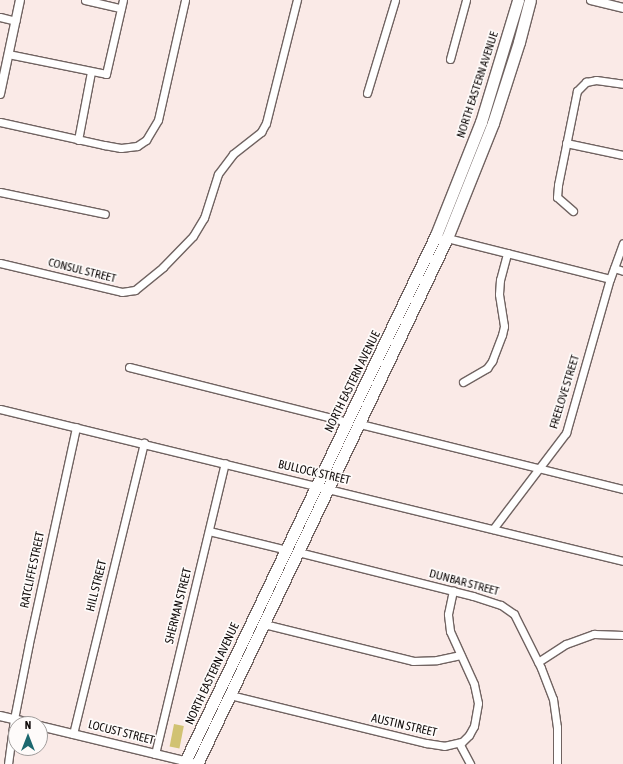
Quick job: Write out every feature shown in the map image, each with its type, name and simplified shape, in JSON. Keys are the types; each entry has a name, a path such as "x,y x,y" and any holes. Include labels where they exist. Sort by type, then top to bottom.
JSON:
{"main road":[{"name":"NORTH EASTERN AVENUE","path":"185,763 422,267 453,196 493,87 518,0"},
{"name":"NORTH EASTERN AVENUE","path":"197,764 448,238 490,130 516,52 530,0"}],"street":[{"path":"0,94 20,0"},
{"path":"85,0 121,8"},
{"path":"8,54 106,74 123,0"},
{"path":"0,122 120,148 137,146 146,140 158,120 185,0"},
{"name":"CONSUL STREET","path":"0,263 122,292 135,290 163,267 193,236 204,218 217,176 233,154 261,132 266,123 297,0"},
{"path":"367,93 395,0"},
{"path":"450,59 466,0"},
{"path":"591,0 606,2 623,8"},
{"path":"0,17 16,21"},
{"path":"78,140 91,72"},
{"path":"574,211 557,197 566,143 577,92 580,86 586,82 596,80 623,84"},
{"path":"566,143 623,155"},
{"path":"0,192 105,214"},
{"path":"448,238 610,279"},
{"name":"FREELOVE STREET","path":"493,529 566,433 610,279 623,243"},
{"path":"463,382 487,368 492,360 502,335 504,326 499,294 500,280 507,253"},
{"path":"614,268 623,271"},
{"path":"129,368 348,422"},
{"name":"BULLOCK STREET","path":"0,409 318,485 623,561"},
{"path":"360,424 623,489"},
{"name":"RATCLIFFE STREET","path":"15,716 47,555 76,427"},
{"name":"HILL STREET","path":"73,734 144,443"},
{"name":"SHERMAN STREET","path":"155,754 225,463"},
{"path":"209,531 287,550"},
{"name":"DUNBAR STREET","path":"298,552 453,591 501,605 514,614 538,662 553,699 557,728 557,764"},
{"path":"453,591 448,614 450,631 474,684 478,703 474,726 469,735 459,743 470,764"},
{"path":"264,624 413,661 437,660 460,655"},
{"path":"538,662 566,644 594,634 623,635"},
{"name":"AUSTIN STREET","path":"230,695 426,743 444,746 459,743"},
{"name":"LOCUST STREET","path":"48,728 155,754 185,763 197,764"}],"shaded area":[{"path":"174,724 184,726 179,748 170,747"}]}
